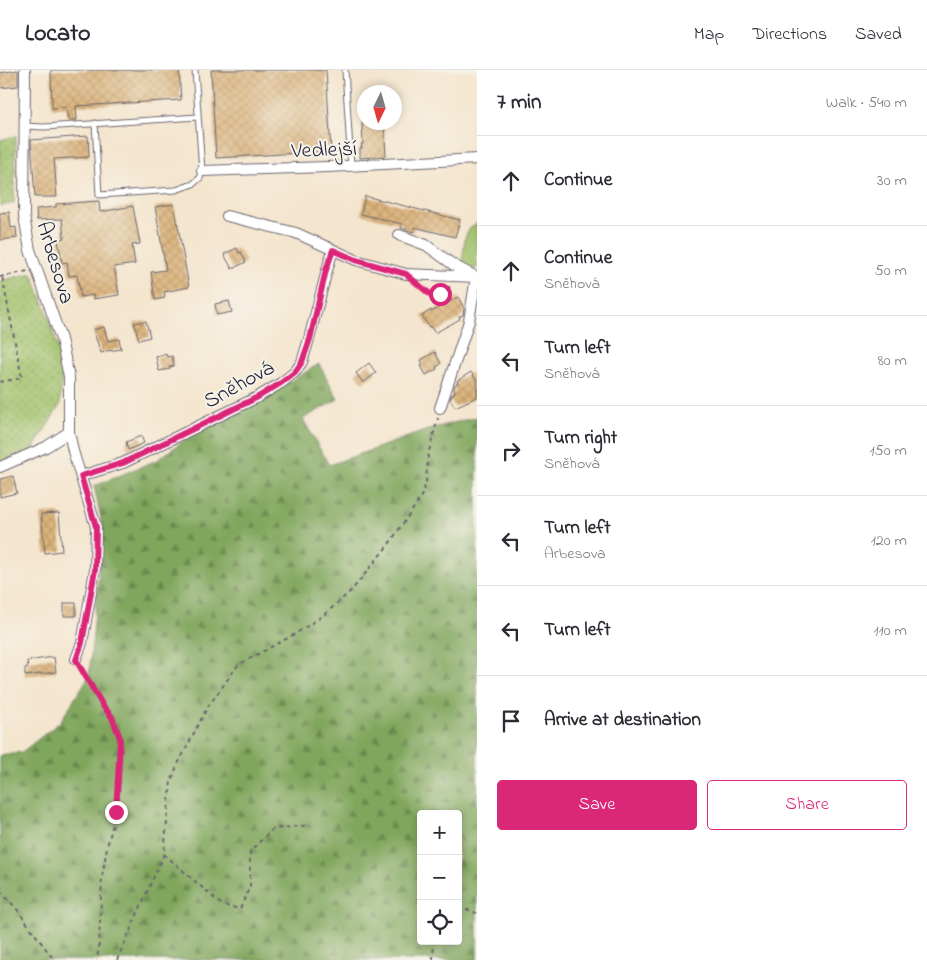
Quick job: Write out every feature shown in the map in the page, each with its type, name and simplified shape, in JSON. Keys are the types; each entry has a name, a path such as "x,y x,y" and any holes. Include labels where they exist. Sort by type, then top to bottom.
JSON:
{"street":[{"name":"Arbesova","path":"24,70 24,216 30,250 61,339 69,377 69,432 96,527 95,570 82,643 76,660"},
{"name":"Vedlejší","path":"202,171 351,166 477,159"},
{"path":"226,216 296,232 356,260 406,274 477,277"},
{"path":"399,235 426,245 455,266 477,277"},
{"name":"Sněhová","path":"81,476 123,463 258,397 295,372 302,362 310,339 326,270 333,250"},
{"path":"440,408 469,321 477,277"},
{"path":"0,467 46,447 69,432"}],"lane":[{"path":"95,123 99,195 176,190 193,184 200,178 202,171 195,70"},
{"path":"345,70 351,166"},
{"path":"24,126 198,117"}],"path":[{"path":"0,382 22,378 1,276 37,268"},
{"path":"406,274 430,294 440,294 450,288 456,276"},
{"path":"117,960 164,854 171,781 207,708 238,665 295,634 324,615 352,590 389,544 420,499 426,483 428,455 440,408"},
{"path":"76,660 103,706 112,717 120,738 116,812 102,877 97,960"},
{"path":"164,854 222,905 240,909 250,886 250,851 273,829 310,825"},
{"path":"0,891 16,908 54,960"},
{"path":"462,910 477,913"},
{"path":"433,960 434,945"}],"green space":[{"path":"16,136 14,203 0,206 0,140"},
{"path":"477,223 477,268 468,270 462,263 465,238 470,228"},
{"path":"32,273 58,348 62,367 60,405 33,449 0,462 0,281"},
{"path":"319,364 338,399 303,419 329,465 433,428 477,417 477,960 0,960 0,755 22,752 60,722 89,676 103,528 94,486 157,460 190,436 256,402"}],"building":[{"path":"18,70 18,86 0,88 0,73"},
{"path":"51,70 179,70 181,100 76,106 77,120 68,120 66,107 52,108"},
{"path":"211,70 326,70 331,151 216,158"},
{"path":"362,130 384,130 386,156 360,158 360,148 362,148 361,144 363,144"},
{"path":"88,136 89,157 54,159 57,197 35,197 31,140"},
{"path":"365,196 460,220 455,237 414,227 413,232 401,228 402,224 361,214"},
{"path":"99,201 100,212 133,206 140,244 132,245 135,264 114,267 119,295 93,299 93,295 81,297 77,275 69,276 67,262 62,263 58,240 64,238 62,219 37,220 36,209 56,207 56,204"},
{"path":"174,204 189,287 164,292 165,298 155,300 151,272 166,270 155,207"},
{"path":"9,212 11,228 16,227 17,238 0,240 0,213"},
{"path":"237,248 246,262 232,269 224,254"},
{"path":"458,297 464,308 463,315 459,317 460,319 435,333 422,316"},
{"path":"229,301 232,312 217,315 215,304"},
{"path":"146,321 150,337 139,340 134,323"},
{"path":"104,327 108,341 119,339 121,349 101,353 93,330"},
{"path":"435,352 441,364 436,367 437,369 426,375 421,366 423,365 421,360"},
{"path":"166,354 167,357 172,356 174,366 169,367 170,369 159,371 156,357"},
{"path":"369,363 376,373 363,383 356,373"},
{"path":"471,372 477,381 477,397 455,407 450,399 455,392 455,385 458,383 457,381"},
{"path":"141,436 144,443 128,450 126,442"},
{"path":"13,476 17,493 0,497 0,479"},
{"path":"59,513 62,551 45,553 41,514"},
{"path":"64,603 76,603 76,616 64,616"},
{"path":"54,657 56,672 25,676 25,668 28,667 27,661"}],"route":[{"path":"116,812 120,738 112,717 103,706 76,660 82,643 95,570 96,527 81,476 123,463 258,397 295,372 302,362 310,339 326,270 333,250 356,260 406,274 430,294 440,294"}]}
